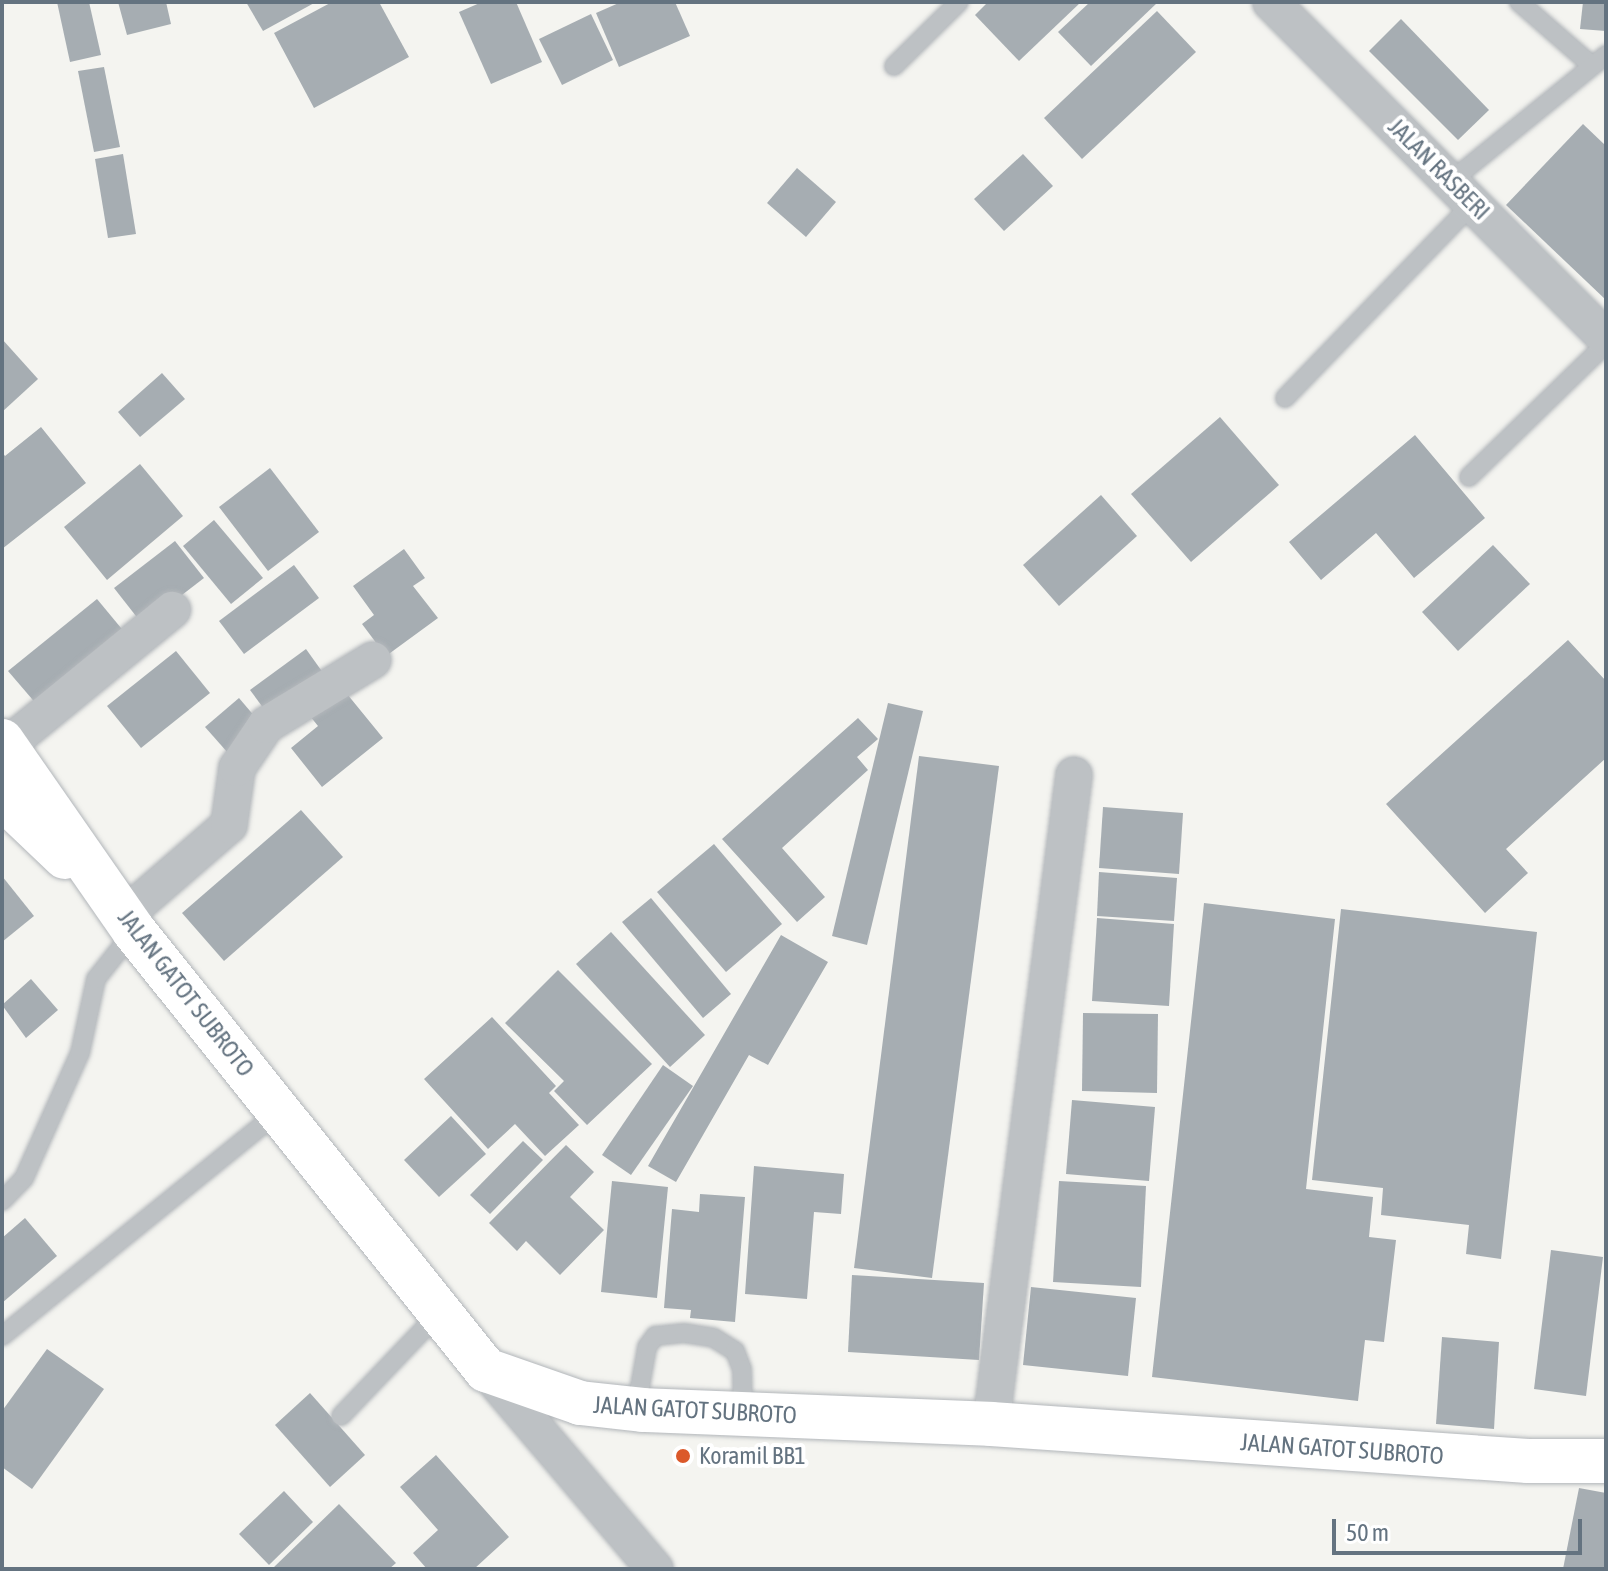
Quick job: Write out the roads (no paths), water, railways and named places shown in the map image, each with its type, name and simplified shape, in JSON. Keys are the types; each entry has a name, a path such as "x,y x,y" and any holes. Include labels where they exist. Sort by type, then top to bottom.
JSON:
{"main road":[{"name":"JALAN GATOT SUBROTO","path":"4,743 124,916 486,1370 580,1403 636,1409 991,1424 1528,1461 1606,1461"},
{"path":"2,797 124,916"}],"street":[{"name":"JALAN RASBERI","path":"1271,2 1606,338"},
{"path":"4,743 172,610"},
{"path":"124,916 229,825 237,768 266,725 373,660"},
{"path":"991,1424 1074,775"},
{"path":"486,1370 655,1569"}],"lane":[{"path":"894,66 959,2"},
{"path":"1285,398 1462,192 1598,60 1519,2"},
{"path":"1469,477 1606,344"},
{"path":"2,1201 24,1178 80,1053 96,979 124,916"},
{"path":"2,1336 279,1112"},
{"path":"341,1416 440,1312"},
{"path":"636,1409 647,1347 655,1336 684,1333 714,1338 735,1351 742,1369 743,1414"}],"place":[{"name":"Koramil BB1","path":"683,1456"}]}
